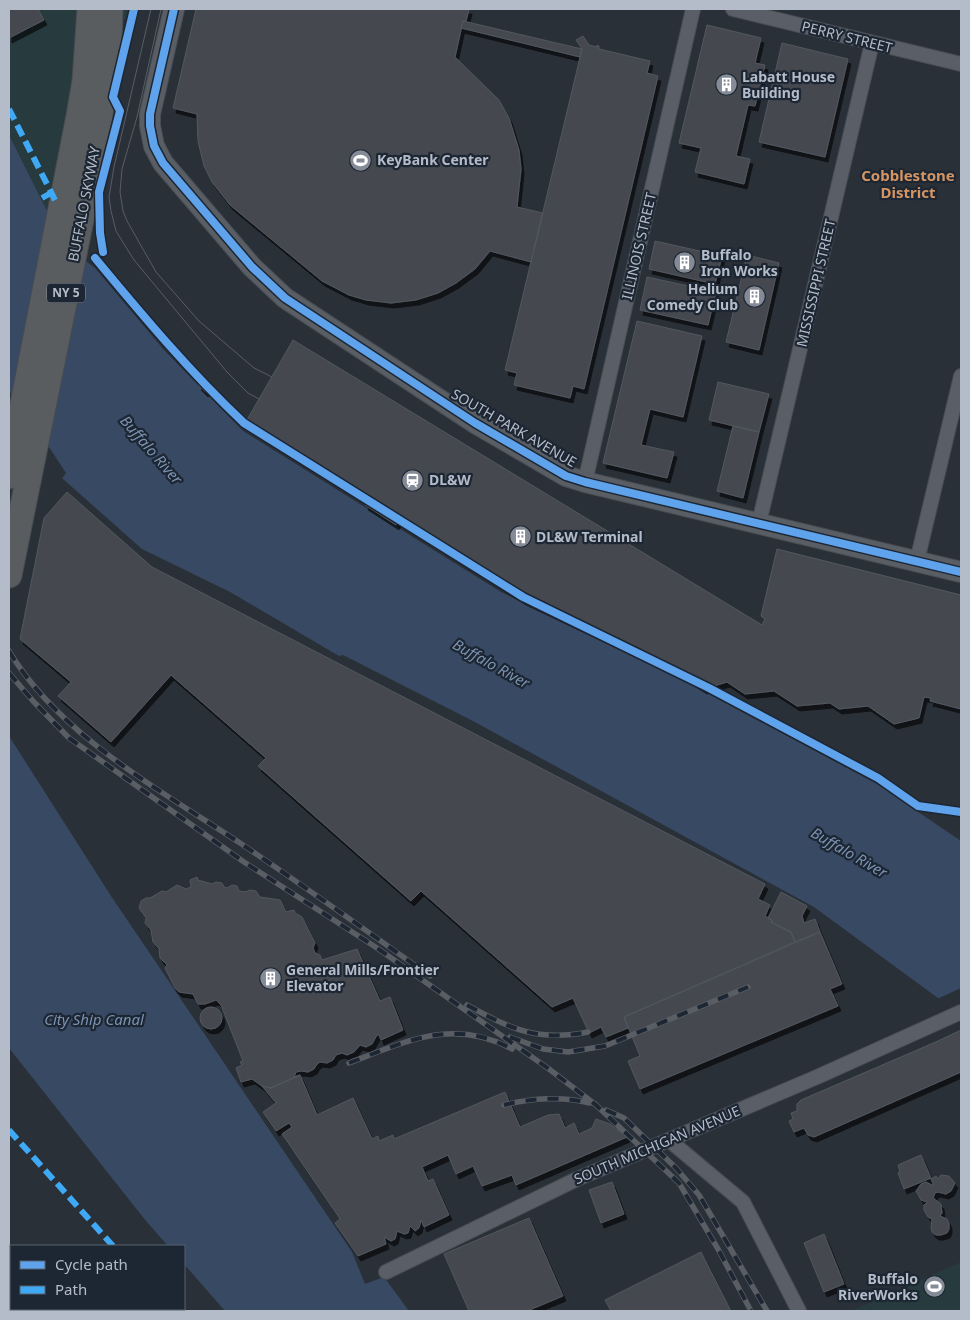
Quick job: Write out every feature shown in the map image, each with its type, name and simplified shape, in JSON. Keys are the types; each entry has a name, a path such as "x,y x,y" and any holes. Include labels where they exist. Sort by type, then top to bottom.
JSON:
{"highway":[{"name":"BUFFALO SKYWAY","path":"9,476 79,116 86,63 90,9"},
{"name":"BUFFALO SKYWAY","path":"9,575 96,145 106,76 110,9"}],"street":[{"name":"SOUTH PARK AVENUE","path":"174,9 150,114 154,146 163,163 252,268 286,298 475,423 566,476 961,572"},
{"name":"ILLINOIS STREET","path":"585,482 693,9"},
{"name":"PERRY STREET","path":"733,9 961,64"},
{"name":"MISSISSIPPI STREET","path":"759,523 872,43"},
{"path":"917,561 961,376"},
{"name":"SOUTH MICHIGAN AVENUE","path":"386,1272 577,1179 961,1012"},
{"path":"669,1140 743,1202 799,1311"}],"green space":[{"path":"9,9 129,9 126,20 91,13 50,217 9,135"},
{"name":"Buffalo RiverWorks","path":"961,1262 961,1311 851,1311"}],"water":[{"name":"Buffalo River","path":"9,135 50,217 60,242 95,268 164,350 243,431 501,592 686,682 877,784 961,841 961,1015 814,907 471,720 343,655 339,656 230,592 142,549 63,479 9,411"},
{"name":"City Ship Canal","path":"9,736 111,896 352,1252 365,1284 384,1277 409,1311 225,1311 185,1265 185,1245 167,1245 9,1048"}],"pier":[{"path":"9,391 48,439 49,447 66,473 61,480 9,415"},
{"path":"961,988 961,1017 937,999"}],"building":[{"path":"9,9 38,9 44,20 9,38"},
{"name":"KeyBank Center","path":"196,9 469,9 466,21 463,21 455,57 499,100 509,118 519,150 521,169 517,207 543,213 531,262 490,251 475,269 438,293 416,300 391,303 366,300 349,295 322,281 230,205 212,182 204,166 198,141 197,114 173,108"},
{"path":"463,21 582,49 580,57 461,28"},
{"name":"Labatt House Building","path":"707,25 761,38 755,63 765,65 755,106 748,105 736,156 750,159 744,184 695,172 701,148 679,143"},
{"path":"583,36 589,45 597,47 597,45 599,49 650,61 647,73 658,76 584,389 573,386 570,398 514,385 517,373 505,370 582,49 576,40"},
{"path":"782,43 848,59 825,157 759,142"},
{"name":"Buffalo Iron Works","path":"655,241 722,256 715,284 649,269"},
{"name":"Helium Comedy Club","path":"747,255 779,263 759,350 726,342"},
{"path":"647,277 716,292 708,325 640,310"},
{"path":"637,321 702,336 683,417 650,409 641,445 674,452 667,478 603,463"},
{"name":"DL&W Terminal","path":"293,340 762,625 765,619 761,616 777,549 961,595 961,709 930,701 931,698 924,697 919,718 894,724 868,706 839,709 830,703 797,706 774,691 745,694 727,682 704,689 660,661 616,644 523,600 398,521 396,525 365,505 367,502 244,425"},
{"path":"205,379 212,386 205,392 198,385"},
{"path":"718,382 769,394 759,432 709,420"},
{"path":"733,426 759,432 743,498 717,491"},
{"path":"67,492 152,567 765,884 758,899 770,905 765,916 772,920 771,922 791,932 795,942 624,1017 628,1028 606,1037 601,1027 589,1033 573,998 552,1007 421,891 411,901 258,766 266,758 171,675 111,742 58,696 71,682 20,639 44,518"},
{"name":"General Mills/Frontier Elevator","path":"197,877 198,880 212,884 216,882 222,883 227,888 232,885 237,886 239,891 256,891 260,897 280,900 286,912 294,910 295,913 302,917 315,943 313,948 315,953 320,955 322,960 357,949 380,1001 390,997 403,1030 381,1040 379,1035 377,1035 372,1044 366,1047 360,1045 354,1052 347,1055 342,1053 336,1055 333,1060 327,1063 320,1062 314,1069 308,1072 296,1072 294,1077 300,1075 271,1088 262,1086 252,1079 241,1082 236,1068 242,1065 240,1062 243,1061 221,1005 216,1000 205,1004 198,1004 193,994 179,992 175,988 165,968 167,965 160,958 159,949 153,942 151,930 145,923 146,918 139,908 141,901 162,891 166,892 177,885 186,889 191,887 190,880"},
{"path":"781,892 807,906 802,916 804,923 815,919 820,932 795,942 791,932 771,922 772,920 768,918"},
{"path":"820,932 842,984 830,989 838,1006 640,1089 628,1061 640,1056 624,1017"},
{"path":"211,1007 219,1010 222,1018 219,1026 211,1029 203,1026 200,1018 203,1010"},
{"path":"961,1030 961,1072 814,1137 808,1135 804,1128 794,1132 789,1121 793,1119 791,1113 797,1111 797,1104 801,1100"},
{"path":"300,1075 317,1115 353,1098 372,1139 378,1136 379,1141 393,1135 394,1139 505,1092 520,1127 548,1115 559,1114 565,1128 574,1123 579,1134 592,1128 596,1119 610,1124 627,1137 516,1185 512,1175 482,1186 473,1166 456,1174 448,1155 422,1167 428,1181 433,1179 449,1215 424,1227 421,1220 419,1228 415,1231 410,1226 408,1233 404,1234 397,1231 395,1239 391,1241 384,1237 386,1244 358,1256 335,1223 340,1219 282,1134 292,1127 289,1123 276,1131 263,1112 276,1103 262,1086 271,1088"},
{"path":"921,1155 931,1178 904,1189 898,1173 900,1172 898,1165"},
{"path":"941,1175 949,1176 955,1183 951,1191 946,1194 935,1193 933,1198 941,1204 942,1213 940,1216 947,1219 949,1224 947,1233 936,1235 932,1232 932,1219 928,1217 924,1210 924,1205 927,1202 921,1200 916,1191 921,1184 926,1182 934,1186 931,1179 936,1176 938,1179"},
{"path":"612,1182 624,1214 601,1223 589,1190"},
{"path":"529,1218 563,1296 527,1311 469,1311 444,1254"},
{"path":"824,1234 844,1284 824,1292 804,1243"},
{"path":"701,1252 731,1311 611,1311 605,1300"},
{"path":"94,1310 114,1310 111,1311"}],"tram line":[{"path":"151,9 114,167 109,197 116,231 134,260 227,372 248,393 259,399"},
{"path":"161,9 137,117 122,169 120,192 123,211 156,272 199,321 254,368 272,377"}],"railway":[{"path":"9,651 30,681 55,709 113,759 240,843 430,976"},
{"path":"9,673 69,738 244,862 377,948 549,1069 596,1105 679,1183 718,1249 751,1311"},
{"path":"510,1037 543,1049 568,1052 605,1046 748,987"},
{"path":"467,1005 497,1021 525,1031 554,1035 588,1032"},
{"path":"349,1063 410,1041 429,1036 449,1034 470,1035 490,1040 512,1049"},
{"path":"504,1105 547,1099 569,1099 590,1103"},
{"path":"606,1110 624,1118 676,1168 699,1195 767,1311"}],"marked path":[{"path":"9,109 56,202"},
{"path":"42,198 51,193"},
{"path":"9,1130 112,1245"}],"cycle path":[{"path":"103,252 100,233 99,192 120,111 113,97 134,9"},
{"path":"174,9 150,114 154,146 163,163 252,267 285,298 475,423 566,476 961,572"},
{"path":"95,258 186,364 244,423 523,597 709,688 878,778 918,806 961,812"}],"place":[{"name":"Labatt House Building","path":"726,85"},
{"name":"KeyBank Center","path":"361,160"},
{"name":"Buffalo Iron Works","path":"685,263"},
{"name":"Helium Comedy Club","path":"754,297"},
{"name":"DL&W","path":"413,480"},
{"name":"DL&W Terminal","path":"520,537"},
{"name":"General Mills/Frontier Elevator","path":"270,978"},
{"name":"Buffalo RiverWorks","path":"934,1287"}],"district":[{"name":"Cobblestone District","path":"908,184"}]}
